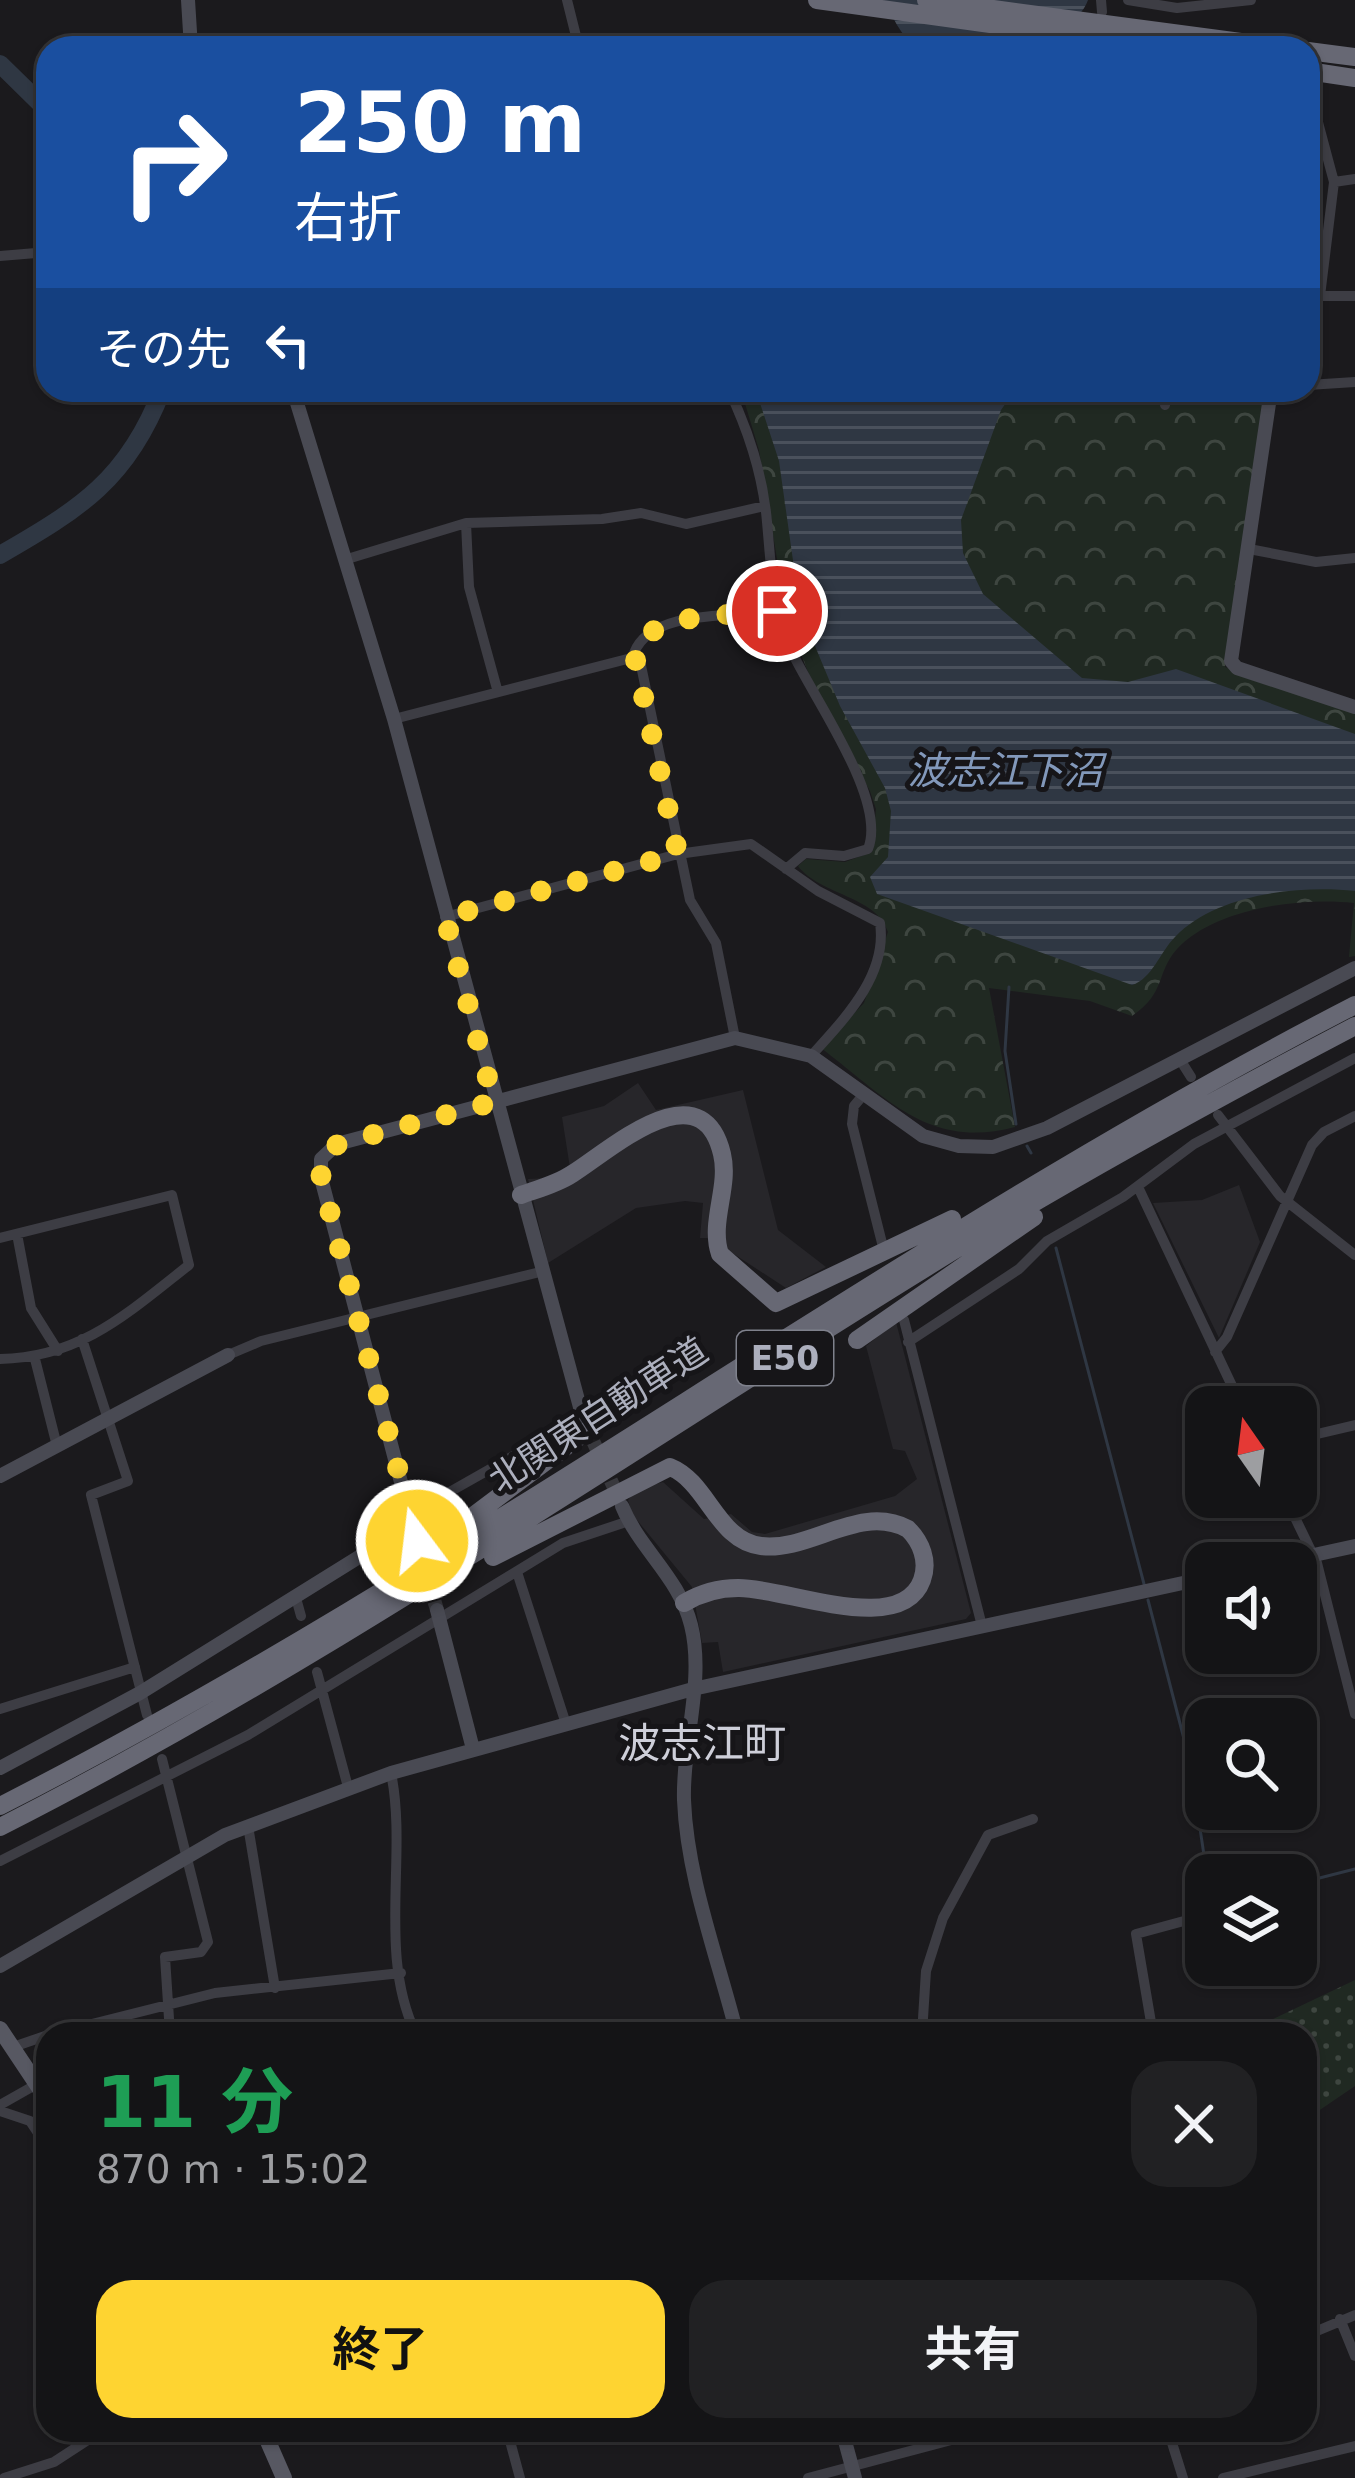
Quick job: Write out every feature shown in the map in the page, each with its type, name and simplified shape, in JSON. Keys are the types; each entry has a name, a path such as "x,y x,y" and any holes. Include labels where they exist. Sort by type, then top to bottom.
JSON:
{"highway":[{"path":"817,0 1096,18 1136,36"},
{"path":"926,0 1211,36"},
{"path":"1320,53 1355,57"},
{"path":"1320,72 1355,77"},
{"name":"北関東自動車道","path":"0,1806 272,1658 1080,1155 1355,1005"},
{"name":"北関東自動車道","path":"0,1827 181,1732 382,1613 929,1266 1193,1112 1355,1026"},
{"path":"857,1340 1193,1112"},
{"path":"521,1195 568,1177 652,1120 668,1116 694,1120 715,1137 724,1162 719,1254 765,1297 783,1303 1080,1155"},
{"path":"521,1195 569,1184 658,1126 683,1124 704,1135 716,1155 708,1249"},
{"path":"272,1658 519,1485 612,1412"},
{"path":"382,1613 662,1468 682,1472 728,1528 748,1543 777,1545 881,1520 908,1529 923,1555 924,1575 916,1592 890,1608 742,1588 683,1603"},
{"path":"683,1603 745,1595 881,1616 908,1609 928,1586 932,1565 928,1544 900,1516 870,1515 766,1540 741,1532 723,1506"}],"main road":[{"path":"0,2029 36,2082"},
{"path":"268,2442 284,2478"}],"street":[{"path":"188,0 190,36"},
{"path":"567,0 576,36"},
{"path":"1128,0 1178,8 1251,0"},
{"path":"1320,130 1334,182 1320,262"},
{"path":"1334,182 1355,179"},
{"path":"0,256 36,253"},
{"path":"1320,296 1355,296"},
{"path":"1320,384 1355,382"},
{"path":"297,402 394,719 583,1419 446,1494"},
{"path":"734,402 755,454 777,611 811,693 863,787 873,822 868,849 844,856 805,854 786,869"},
{"path":"1269,402 1233,665 1355,707"},
{"path":"344,560 466,524 641,513 686,524 765,506"},
{"path":"466,524 469,587 497,689"},
{"path":"1249,549 1316,562 1355,558"},
{"path":"736,1038 716,943 689,900 634,653 640,637 666,621 777,611"},
{"path":"394,719 634,653"},
{"path":"445,917 678,854 751,844 818,891 873,916 881,930 877,959 855,1007 811,1055"},
{"path":"417,1541 321,1178 321,1159 338,1144 736,1038 811,1055 923,1136 959,1146 993,1147 1029,1137 1355,968"},
{"path":"1179,1058 1192,1077"},
{"path":"908,1342 1019,1269 1046,1241 1138,1187 1194,1144 1229,1130 1355,1058"},
{"path":"864,1094 854,1106 851,1124 882,1243"},
{"path":"1218,1115 1287,1203 1355,1255"},
{"path":"1216,1352 1317,1138 1355,1116"},
{"path":"1138,1187 1232,1386"},
{"path":"0,1238 172,1195 189,1265 121,1320 35,1359 0,1359"},
{"path":"17,1234 31,1309 58,1351"},
{"path":"0,1476 111,1422 228,1354 540,1272"},
{"path":"904,1320 982,1626"},
{"path":"82,1339 128,1481 91,1495 146,1715"},
{"path":"35,1359 57,1446"},
{"path":"1317,1434 1355,1425"},
{"path":"622,1506 683,1603 695,1646 684,1752 687,1833 734,2022"},
{"path":"0,1862 230,1745 563,1543 629,1521"},
{"path":"0,1768 140,1693 412,1524"},
{"path":"1317,1554 1355,1546"},
{"path":"1317,1567 1355,1714"},
{"path":"517,1572 566,1724"},
{"path":"0,1966 186,1855 347,1787 693,1689 1185,1582"},
{"path":"296,1598 301,1616"},
{"path":"438,1616 473,1749"},
{"path":"0,1709 135,1667"},
{"path":"317,1672 347,1787"},
{"path":"162,1760 208,1945 201,1952 166,1954 169,2022"},
{"path":"391,1773 401,1973 413,2022"},
{"path":"923,2022 926,1971 963,1880 988,1835 1033,1819"},
{"path":"248,1826 275,1988"},
{"path":"1151,2022 1136,1934 1185,1921"},
{"path":"96,2022 167,2002 401,1973"},
{"path":"13,2047 36,2040"},
{"path":"0,2108 36,2085"},
{"path":"0,2108 30,2121 36,2130"},
{"path":"1317,2330 1355,2315"},
{"path":"1340,2319 1355,2356"},
{"path":"4,2478 54,2462 85,2442"},
{"path":"511,2442 520,2478"},
{"path":"845,2442 853,2472"},
{"path":"808,2478 853,2472 950,2442"},
{"path":"1172,2442 1183,2478"},
{"path":"1223,2478 1355,2446"}],"shaded area":[{"path":"638,1083 656,1110 743,1090 778,1230 826,1267 786,1288 720,1245 719,1238 700,1238 703,1203 685,1201 636,1208 548,1263 528,1179 551,1178 570,1168 562,1117 604,1106"},
{"path":"1239,1185 1260,1242 1219,1338 1153,1203 1202,1200"},
{"path":"896,1322 971,1613 966,1619 723,1672 718,1642 702,1643 692,1587 632,1514 628,1500 637,1489 663,1482 704,1519 731,1514 752,1532 765,1534 895,1496 917,1479 905,1451 893,1449 866,1346"}],"green space":[{"path":"745,402 1265,402 1225,667 1355,713 1355,956 1349,957 1354,903 1285,904 1236,915 1193,935 1170,958 1151,999 1132,1016 1090,1001 989,988 1015,1127 984,1132 933,1125 888,1101 821,1048 864,1003 888,932 872,911 798,866 806,859 845,862 872,852 876,809 816,692 787,619 759,450"},
{"path":"1355,1980 1355,2086 1317,2112 1317,2022 1267,2022"}],"water":[{"path":"883,0 1088,0 1078,16 1044,36 906,36"},
{"name":"波志江下沼","path":"1007,402 961,520 963,553 983,594 1082,678 1128,682 1176,669 1355,734 1355,891 1284,892 1213,911 1175,937 1150,971 1132,985 877,894 870,877 888,857 891,811 885,788 840,706 800,610 779,461 760,403"}],"waterway":[{"path":"0,64 36,99"},
{"path":"0,555 98,489 134,447 157,402"},
{"path":"1009,987 1005,1051 1016,1124"},
{"path":"1027,1146 1031,1153"},
{"path":"1056,1248 1144,1584"},
{"path":"1148,1600 1190,1762 1204,1854"},
{"path":"1317,1879 1355,1869"}],"tunnel":[{"path":"585,1423 620,1501"},
{"path":"417,1541 437,1610"}],"district":[{"name":"波志江町","path":"702,1743"}],"route":[{"path":"417,1541 321,1178 321,1159 338,1144 494,1102 445,917 678,854 639,656 634,653 640,637 666,621 777,611"}]}
